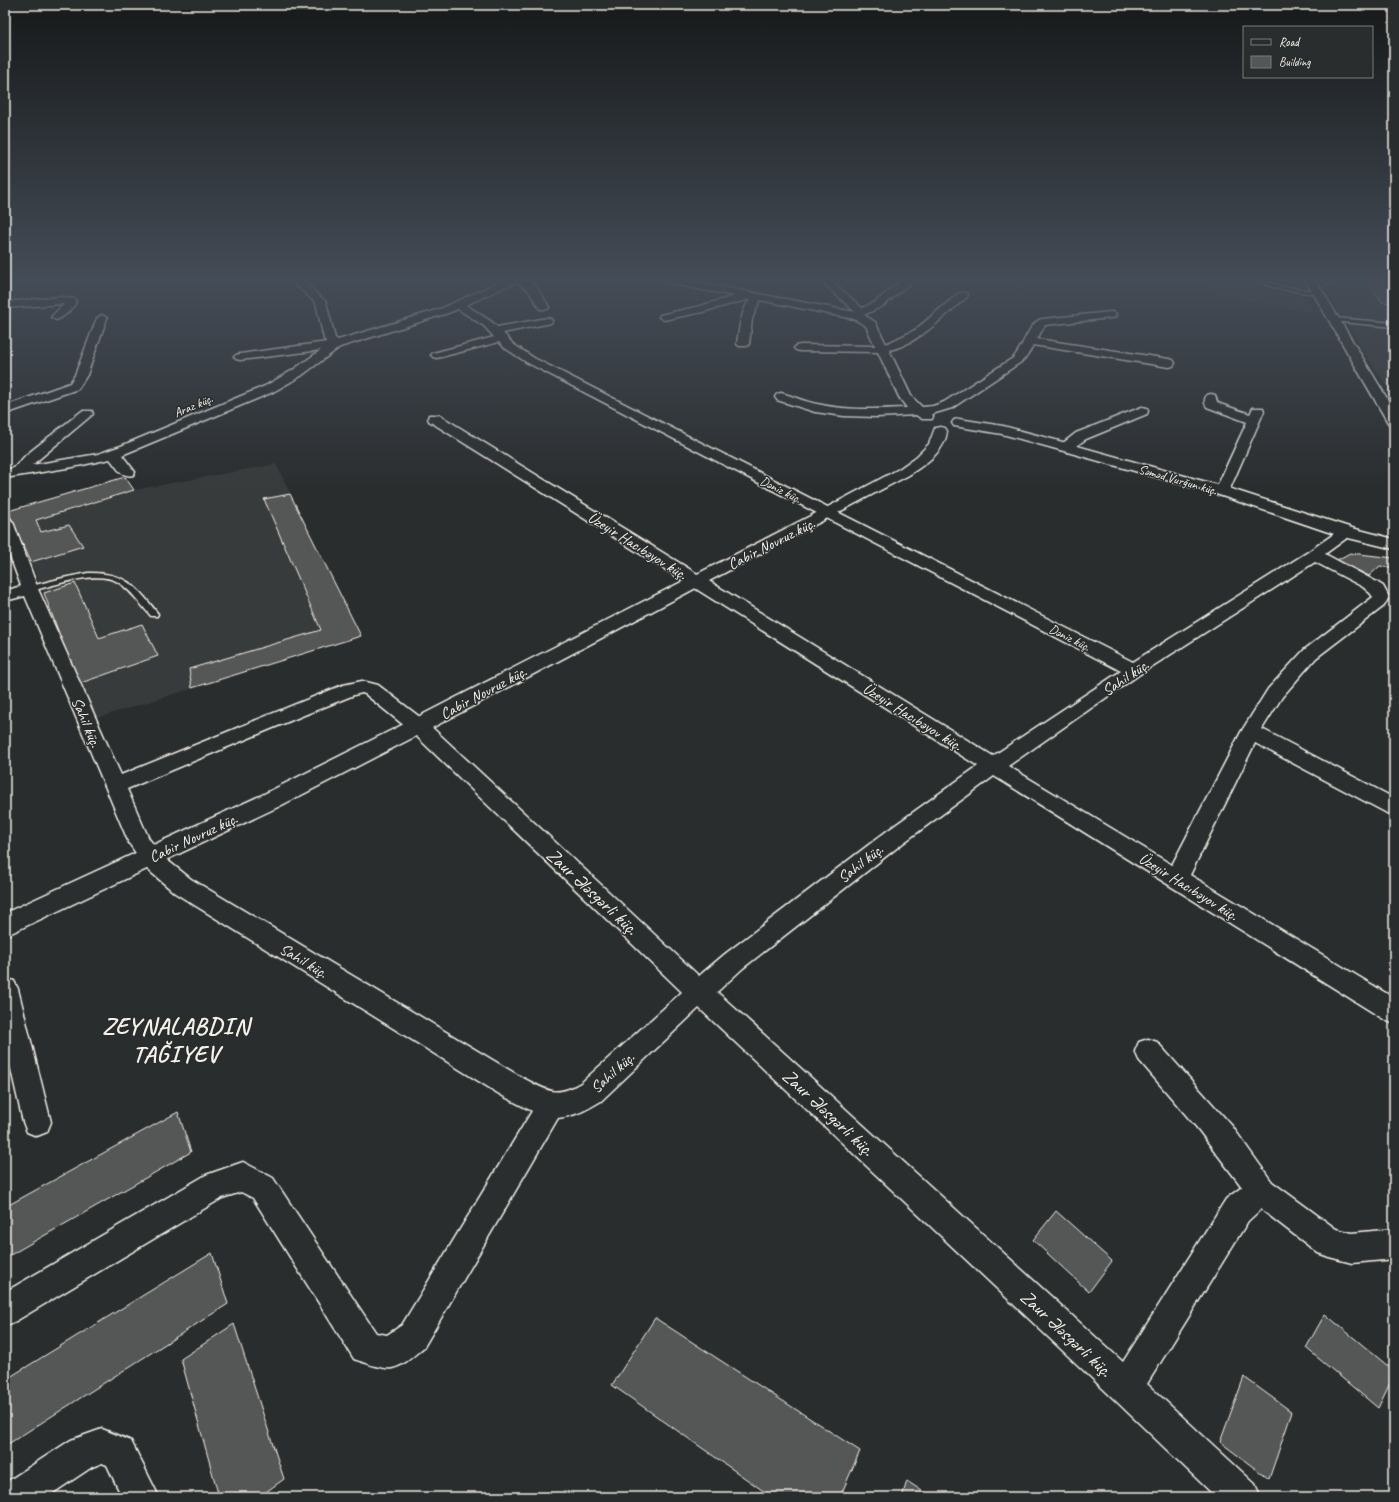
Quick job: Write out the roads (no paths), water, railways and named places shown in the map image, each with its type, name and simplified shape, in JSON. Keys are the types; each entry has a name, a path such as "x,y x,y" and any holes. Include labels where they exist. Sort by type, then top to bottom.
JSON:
{"main road":[{"name":"Səməd Vurğun küç.","path":"937,425 952,431 957,429 959,426 958,423 1003,430 1222,491 1346,532 1394,544"},
{"name":"Cabir Novruz küç.","path":"5,925 270,801 418,726 828,513 904,472 921,460 935,446 938,439 937,425"}],"street":[{"path":"5,410 74,386 81,375 91,349"},
{"path":"240,357 303,349"},
{"name":"Araz küç.","path":"5,474 73,463 113,453 269,389 297,373 330,349"},
{"path":"437,355 455,349"},
{"name":"Dәniz küç.","path":"514,349 530,360 1134,670"},
{"path":"883,349 905,397 913,407 937,425"},
{"path":"781,397 815,408 844,412 935,410 948,405 1017,360 1025,349"},
{"path":"1109,349 1169,363"},
{"path":"1351,349 1394,421"},
{"path":"1210,398 1211,404 1216,407 1256,416 1222,491"},
{"path":"1065,447 1081,436 1142,411"},
{"path":"19,471 31,458 87,414"},
{"name":"Üzeyir Hacıbəyov küç.","path":"434,418 993,766 1394,1012"},
{"path":"113,453 128,472"},
{"name":"Sahil küç.","path":"5,522 30,589 115,786 140,843 150,858 167,875 183,886 511,1086 550,1106 573,1103 591,1092 734,961 889,841 993,766 1134,670 1314,555 1346,532"},
{"path":"1177,878 1251,732 1275,693 1310,654 1378,602 1381,597 1377,590 1369,584 1314,555"},
{"path":"5,596 30,589"},
{"name":"Zaur Ələsgərli küç.","path":"115,786 350,689 362,687 371,689 418,726 699,992 1126,1387 1242,1497"},
{"path":"1251,732 1394,807"},
{"path":"5,989 37,1122"},
{"path":"1148,1051 1228,1142 1246,1166 1262,1192 1329,1242 1352,1248 1394,1244"},
{"path":"5,1310 216,1185 243,1177 263,1188 366,1347 391,1352 413,1336 550,1106"},
{"path":"1126,1387 1237,1210 1246,1201 1262,1192"},
{"path":"15,1497 83,1452 102,1446 119,1453 141,1497"}],"lane":[{"path":"30,589 88,576 112,577 122,581 154,614"}],"district":[{"name":"ZEYNALABDIN TAĞIYEV","path":"176,1040"}]}
